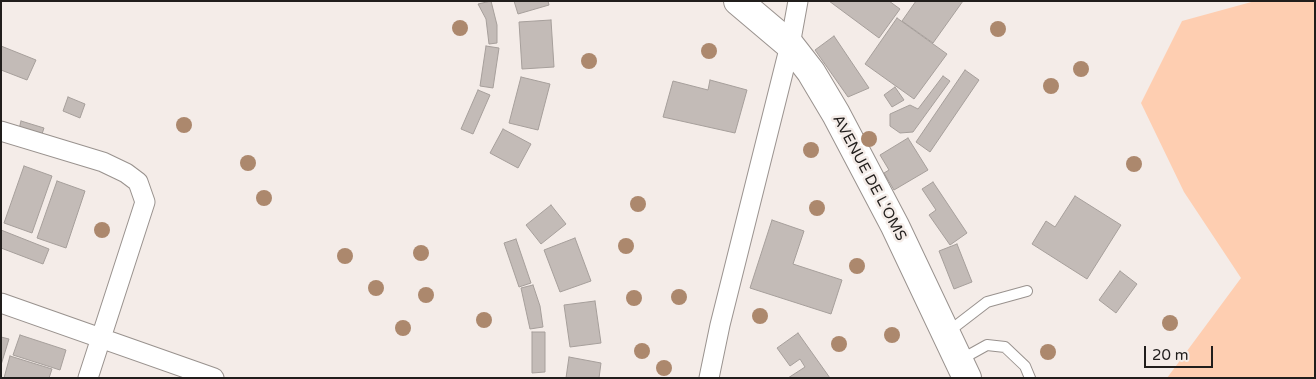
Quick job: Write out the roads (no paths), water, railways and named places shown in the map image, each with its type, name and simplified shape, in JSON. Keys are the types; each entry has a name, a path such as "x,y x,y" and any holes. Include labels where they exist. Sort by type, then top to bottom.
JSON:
{"street":[{"name":"AVENUE DE L'OMS","path":"738,1 790,45 811,72 836,114 895,226 963,369"},
{"path":"711,377 720,325 790,45 798,1"},
{"path":"1,131 103,162 126,173 138,182 145,202 88,378"},
{"path":"1,303 214,378"}],"lane":[{"path":"947,333 987,302 1027,291"},
{"path":"963,369 986,345 1004,347 1025,366 1030,378"}]}
